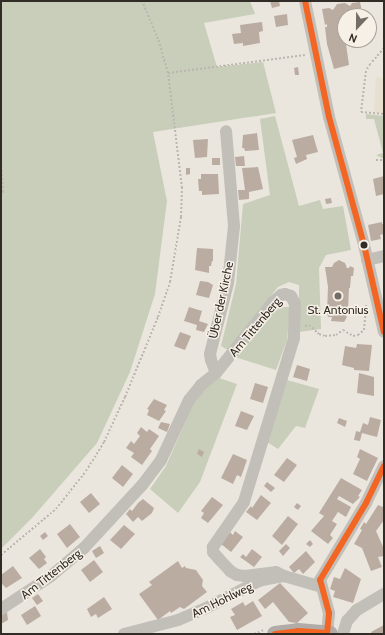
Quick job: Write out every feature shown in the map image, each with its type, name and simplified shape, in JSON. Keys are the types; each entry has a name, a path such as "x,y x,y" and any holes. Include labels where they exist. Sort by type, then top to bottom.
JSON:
{"main road":[{"path":"275,634 298,631 333,634"}],"street":[{"path":"306,1 329,117 368,260 384,332"},
{"name":"Über der Kirche","path":"216,373 210,354 228,283 234,226 226,131"},
{"path":"368,260 384,256"},
{"name":"Am Tittenberg","path":"1,609 51,576 84,548 143,484 161,460 189,400 201,385 216,373 273,302 281,295 289,294 294,300 294,338 244,502 213,547 213,552 230,571 237,575 245,576 276,572 284,576"},
{"path":"333,634 329,613 320,586 321,576 366,503 384,466"},
{"name":"Am Hohlweg","path":"124,634 178,620 204,610 260,581 284,576 320,586"},
{"path":"333,634 357,610 384,594"}],"path":[{"path":"1,555 56,509 65,500 86,471 110,429 158,317 170,282 181,210 181,181 168,73 158,39 142,1"},
{"path":"384,48 366,71 361,112 384,114"},
{"path":"168,73 316,53"},
{"path":"376,160 384,160"},
{"path":"1,166 3,191 1,196"},
{"path":"294,338 307,325 323,335 333,336 344,330 352,336 358,335 364,330 366,305 368,303 370,306"}],"green space":[{"path":"1,1 250,1 255,14 204,23 217,67 263,62 276,113 153,132 167,201 155,294 130,372 97,443 32,518 1,549"},
{"path":"366,114 384,116 384,159 376,155 383,153 374,119 366,119"},
{"path":"275,116 299,206 320,200 323,209 343,206 351,250 326,255 319,268 321,329 299,332 299,285 289,282 278,287 228,350 221,346 236,284 243,204 270,195 260,119"},
{"path":"275,307 290,307 287,340 276,370 235,357"},
{"path":"219,378 237,384 200,482 178,513 150,489 166,466 194,402 203,390"},
{"path":"287,380 319,389 305,428 296,426 278,449 267,442"}],"shaded area":[{"path":"376,77 384,78 384,113 374,113"}],"building":[{"path":"270,1 279,1 280,6 272,8"},
{"path":"360,2 361,8 337,8 337,48 347,48 349,65 334,69 327,44 325,27 327,27 327,24 325,25 322,9 329,8 333,10 337,4 345,3 350,6 352,3"},
{"path":"287,14 288,25 276,27 274,16"},
{"path":"262,22 263,31 259,32 260,43 243,46 243,43 234,44 232,34 241,33 240,25"},
{"path":"298,67 299,75 295,75 294,68"},
{"path":"257,133 259,150 245,151 244,148 242,148 243,135"},
{"path":"313,135 318,152 306,155 307,159 296,164 294,158 297,157 292,140"},
{"path":"208,139 207,157 195,158 193,140"},
{"path":"244,156 245,166 236,166 235,157"},
{"path":"212,158 220,158 220,165 212,165"},
{"path":"258,167 263,189 249,192 249,199 239,200 238,190 245,190 242,168"},
{"path":"186,168 190,168 190,174 186,175"},
{"path":"201,174 218,174 219,194 202,195 202,191 199,191 198,179 201,179"},
{"path":"384,176 384,194 376,196 373,179"},
{"path":"331,198 332,203 326,204 325,199"},
{"path":"382,222 382,224 384,224 384,234 380,235 381,239 371,241 368,225"},
{"path":"197,248 213,249 213,261 211,266 209,266 209,273 195,270"},
{"name":"St. Antonius","path":"339,260 345,263 347,268 350,266 354,268 349,288 348,313 344,313 347,317 344,322 331,321 332,317 328,317 327,312 328,287 325,267 332,267 334,263"},
{"path":"200,281 208,282 213,285 209,298 196,295"},
{"path":"189,307 202,311 199,321 208,324 204,332 196,330 197,325 184,321"},
{"path":"180,332 191,336 185,350 174,346"},
{"path":"357,344 372,345 369,371 354,370 354,368 342,365 345,346 356,348"},
{"path":"297,365 310,369 307,381 293,377"},
{"path":"359,373 374,377 374,396 357,393"},
{"path":"255,383 268,387 263,403 250,399"},
{"path":"154,399 167,405 164,410 166,411 159,421 147,415 149,410 147,409"},
{"path":"241,411 254,416 247,430 235,426"},
{"path":"370,417 381,420 377,437 362,433 360,441 354,440 356,431 360,432 363,423 368,425"},
{"path":"339,418 347,421 345,427 337,423"},
{"path":"161,422 170,424 167,432 158,428"},
{"path":"141,427 147,432 149,429 159,436 150,449 152,451 142,465 131,457 134,453 126,448 131,441 134,444 140,436 137,433"},
{"path":"199,449 204,452 202,457 197,454"},
{"path":"360,449 378,458 367,481 353,474 360,459 357,457"},
{"path":"233,454 247,460 241,477 237,475 233,484 221,478"},
{"path":"287,458 297,465 284,482 274,475"},
{"path":"122,465 133,474 123,487 112,478"},
{"path":"341,478 362,490 358,496 360,497 353,504 339,496 337,499 351,507 346,517 338,512 332,521 337,524 330,535 333,538 328,544 311,531 324,516 319,513"},
{"path":"267,482 275,488 271,492 264,486"},
{"path":"91,493 100,504 89,513 80,502"},
{"path":"261,495 271,503 257,520 246,512 251,506 252,508"},
{"path":"212,497 223,505 208,523 201,518 204,513 201,511"},
{"path":"143,499 154,508 152,513 142,521 138,517 133,522 126,514 130,509 132,511"},
{"path":"384,500 384,520 376,531 384,549 384,556 378,557 382,567 371,571 362,548 354,544 362,530 360,529 364,522 366,524 378,505 383,507"},
{"path":"297,503 301,506 298,510 294,507"},
{"path":"288,516 298,524 282,545 272,536"},
{"path":"70,524 80,537 67,548 57,534"},
{"path":"124,525 135,534 121,549 110,540"},
{"path":"235,531 243,537 231,552 221,544 230,532 233,535"},
{"path":"45,532 48,536 43,540 40,536"},
{"path":"310,540 313,544 310,547 306,544"},
{"path":"286,544 290,548 283,556 279,551"},
{"path":"100,546 104,553 96,558 92,551"},
{"path":"40,549 46,557 44,559 47,563 39,569 29,558"},
{"path":"252,549 262,557 254,567 240,557 243,554 246,557"},
{"path":"306,551 315,562 303,574 299,569 294,573 289,567"},
{"path":"94,560 103,572 90,582 81,570"},
{"path":"178,561 182,568 185,566 186,568 196,570 203,580 202,586 207,592 184,609 180,607 171,613 170,611 158,620 139,594 152,585 149,582"},
{"path":"13,566 22,578 6,588 1,583 1,575"},
{"path":"345,568 361,579 353,603 333,597 335,591 330,589 334,577 340,579"},
{"path":"280,583 308,613 297,623 289,622 273,602 265,609 258,600"},
{"path":"38,594 43,601 37,605 32,598"},
{"path":"104,597 112,609 98,618 96,614 91,617 87,609"},
{"path":"253,601 262,616 237,630 230,617 235,615 231,609 243,602 245,606"},
{"path":"35,606 41,616 27,625 21,615"},
{"path":"7,612 8,620 1,624 1,615"},
{"path":"384,625 384,634 372,634 371,632"}],"transit line":[{"path":"305,1 329,117 364,245 384,332"},
{"path":"327,633 329,613 320,580 366,503 384,466"},
{"path":"275,634 298,631 327,633"}],"place":[{"name":"St. Antonius","path":"338,296"}]}
